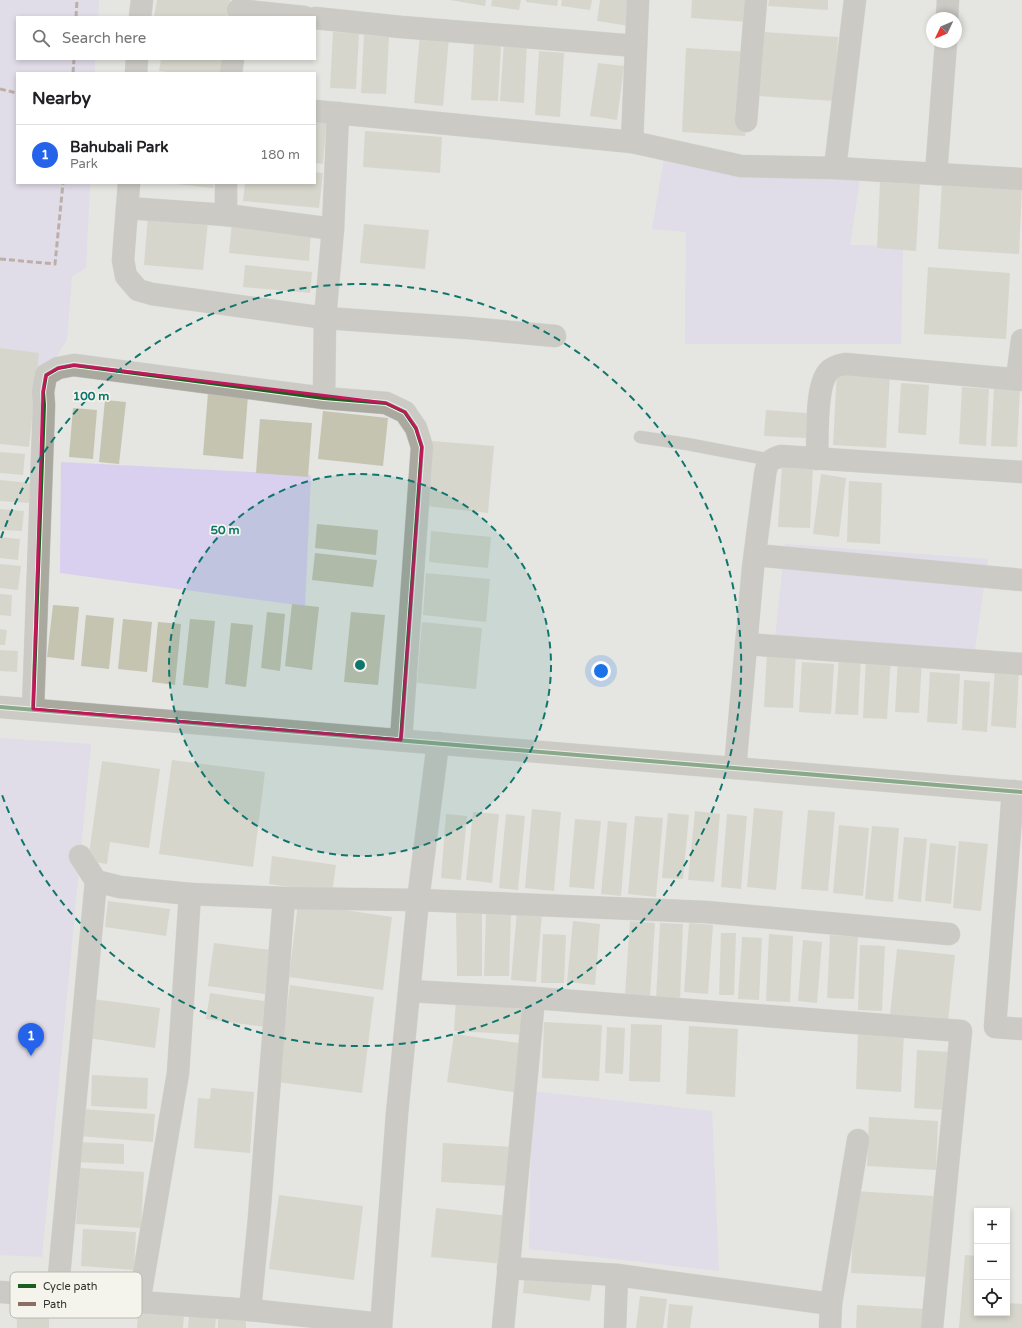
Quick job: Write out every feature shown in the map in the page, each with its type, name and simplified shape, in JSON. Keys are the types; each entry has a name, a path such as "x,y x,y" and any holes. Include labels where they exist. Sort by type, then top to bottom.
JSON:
{"street":[{"path":"140,16 142,0"},
{"path":"632,142 638,0"},
{"path":"746,121 756,0"},
{"path":"836,168 855,0"},
{"path":"947,12 948,0"},
{"path":"238,9 296,16"},
{"path":"316,18 401,27 636,46"},
{"path":"936,174 946,48"},
{"path":"136,72 137,60"},
{"path":"231,72 233,60"},
{"path":"316,111 632,142 741,166 836,168 1022,179"},
{"path":"324,398 325,318 333,229 338,113"},
{"path":"129,184 123,260 126,276 138,290 152,294 325,318 555,336"},
{"path":"226,184 226,215"},
{"path":"127,208 226,215 333,229"},
{"path":"818,459 819,396 828,372 836,366 845,364 1020,380 1022,340"},
{"path":"34,709 44,406 43,392 46,375 58,368 74,366 324,398 386,403 405,412 416,428 422,447 402,740"},
{"path":"735,768 755,555 766,466 771,460 781,456 1022,472"},
{"path":"755,555 1022,580"},
{"path":"746,644 1022,664"},
{"path":"0,707 1018,792 995,1027 1022,1029"},
{"path":"142,1303 250,1310 290,1321 381,1326 397,1114 418,900 438,743"},
{"path":"59,1272 96,881 80,856"},
{"path":"96,881 120,887 190,894 284,898 418,900 706,912 949,934"},
{"path":"142,1285 178,1073 190,894"},
{"path":"250,1310 259,1218 284,898"},
{"path":"410,991 534,998 961,1031 932,1328"},
{"path":"503,1328 534,998"},
{"path":"830,1328 831,1304 858,1140"},
{"path":"508,1268 617,1275 831,1304"},
{"path":"615,1328 617,1275"},
{"path":"0,1292 10,1293"}],"lane":[{"path":"640,437 687,444 771,460"}],"highlighted area":[{"path":"74,365 386,403 405,412 416,428 422,447 401,740 33,709 43,392 46,375 58,368"}],"shaded area":[{"path":"0,0 99,0 98,16 16,16 16,60 95,60 95,72 16,72 16,184 90,184 86,268 72,276 67,339 46,375 0,354"},
{"path":"665,152 862,166 850,245 903,246 901,344 685,344 686,232 652,229"},
{"path":"61,462 311,475 305,606 60,573"},
{"path":"785,544 988,559 975,649 775,639"},
{"path":"0,738 91,744 42,1257 0,1255"},
{"path":"532,1091 712,1111 719,1271 529,1249"}],"building":[{"path":"157,0 230,0 227,16 154,16"},
{"path":"450,0 486,0 485,6"},
{"path":"492,0 521,0 519,10 491,6"},
{"path":"526,0 558,0 557,6 526,2"},
{"path":"562,0 592,0 590,10 561,6"},
{"path":"600,0 632,0 629,26 597,21"},
{"path":"692,0 750,0 749,22 691,18"},
{"path":"769,0 828,0 828,10 768,6"},
{"path":"333,32 359,33 356,89 330,88"},
{"path":"763,32 838,37 834,101 759,96"},
{"path":"420,34 449,37 443,106 414,103"},
{"path":"364,35 389,37 386,94 361,93"},
{"path":"504,42 527,43 524,103 500,101"},
{"path":"474,43 501,45 498,101 471,100"},
{"path":"686,48 749,52 745,136 682,132"},
{"path":"539,51 564,53 560,117 535,115"},
{"path":"161,60 222,60 220,72 159,71"},
{"path":"598,63 624,66 617,120 590,116"},
{"path":"316,118 327,119 323,164 316,163"},
{"path":"365,131 442,137 440,173 363,167"},
{"path":"316,172 323,173 319,208 243,201 245,184 316,184"},
{"path":"880,182 920,184 916,251 877,248"},
{"path":"942,183 1022,187 1019,254 938,249"},
{"path":"175,184 214,184 213,188"},
{"path":"148,216 208,222 203,270 144,265"},
{"path":"232,223 311,231 309,261 229,253"},
{"path":"364,224 429,230 425,269 360,263"},
{"path":"245,265 312,272 310,293 243,287"},
{"path":"928,267 1010,273 1006,339 924,334"},
{"path":"0,348 39,353 29,447 0,444"},
{"path":"837,370 890,373 886,448 833,445"},
{"path":"901,383 929,385 926,435 898,433"},
{"path":"962,387 989,389 986,446 959,444"},
{"path":"994,388 1020,390 1017,447 991,446"},
{"path":"208,393 248,396 243,459 203,455"},
{"path":"105,400 126,402 119,464 99,462"},
{"path":"73,408 97,410 93,459 69,457"},
{"path":"766,410 807,413 806,438 764,436"},
{"path":"323,411 388,418 383,466 318,459"},
{"path":"260,419 312,423 308,477 256,473"},
{"path":"432,441 494,446 488,513 426,506"},
{"path":"0,452 25,454 23,475 0,473"},
{"path":"782,466 813,468 810,528 778,527"},
{"path":"821,474 846,478 839,537 813,534"},
{"path":"0,480 31,483 30,503 0,501"},
{"path":"849,481 882,483 880,544 847,542"},
{"path":"0,509 24,511 22,531 0,530"},
{"path":"317,524 378,530 376,555 315,548"},
{"path":"431,531 491,537 488,568 429,562"},
{"path":"0,537 20,539 18,560 0,558"},
{"path":"315,553 377,560 373,587 312,580"},
{"path":"0,564 21,566 18,590 0,588"},
{"path":"426,573 490,579 486,622 423,615"},
{"path":"0,594 12,595 11,616 0,615"},
{"path":"292,604 319,607 312,670 285,666"},
{"path":"53,605 79,607 74,660 47,657"},
{"path":"267,612 285,614 280,671 261,668"},
{"path":"351,612 385,615 378,685 344,682"},
{"path":"86,615 114,618 109,669 81,666"},
{"path":"123,619 152,622 147,672 118,669"},
{"path":"190,619 215,621 208,688 183,685"},
{"path":"158,622 181,624 175,685 152,682"},
{"path":"422,622 482,628 476,689 417,683"},
{"path":"231,623 253,625 246,687 225,684"},
{"path":"0,629 7,630 5,645 0,645"},
{"path":"0,650 18,651 17,672 0,671"},
{"path":"767,652 796,653 793,708 764,707"},
{"path":"839,656 861,658 858,715 835,714"},
{"path":"866,656 891,657 887,719 863,718"},
{"path":"898,657 922,659 919,713 895,712"},
{"path":"802,662 834,664 831,714 799,712"},
{"path":"995,668 1019,669 1016,728 991,726"},
{"path":"930,672 960,674 957,724 927,722"},
{"path":"964,680 990,682 987,732 962,730"},
{"path":"172,760 265,772 253,867 159,854"},
{"path":"102,761 160,769 149,848 110,842 107,864 88,861"},
{"path":"754,808 783,811 776,890 747,887"},
{"path":"532,809 561,812 554,891 525,888"},
{"path":"808,810 835,812 828,891 801,889"},
{"path":"695,811 720,814 714,882 688,880"},
{"path":"473,812 499,814 492,883 466,880"},
{"path":"668,813 689,815 683,879 662,878"},
{"path":"446,814 467,816 461,880 441,878"},
{"path":"506,814 525,816 518,890 499,888"},
{"path":"727,814 747,816 741,889 721,887"},
{"path":"635,816 663,818 656,897 628,894"},
{"path":"575,819 601,821 594,889 569,887"},
{"path":"608,821 627,823 621,896 601,894"},
{"path":"839,825 869,828 863,896 833,893"},
{"path":"872,826 899,828 893,902 865,899"},
{"path":"904,837 927,839 921,902 898,899"},
{"path":"959,841 988,844 981,911 953,908"},
{"path":"930,843 956,846 951,904 925,901"},
{"path":"272,856 336,865 332,893 269,884"},
{"path":"108,901 170,909 166,936 105,927"},
{"path":"298,903 392,917 383,990 289,977"},
{"path":"456,911 482,911 482,976 457,976"},
{"path":"517,911 542,914 536,982 511,980"},
{"path":"486,913 511,914 509,976 484,976"},
{"path":"573,921 600,924 595,985 567,982"},
{"path":"630,921 655,923 650,997 625,995"},
{"path":"660,923 683,924 680,1001 656,1000"},
{"path":"689,923 713,925 708,994 684,992"},
{"path":"721,933 736,933 734,995 719,995"},
{"path":"543,934 566,935 564,983 541,983"},
{"path":"769,934 793,936 790,1002 766,1001"},
{"path":"830,935 858,937 854,999 827,998"},
{"path":"742,937 762,938 759,1000 738,999"},
{"path":"803,940 822,942 817,1003 798,1001"},
{"path":"214,943 271,950 265,994 208,986"},
{"path":"860,945 885,946 882,1011 858,1010"},
{"path":"897,949 955,955 948,1021 890,1015"},
{"path":"290,985 374,997 362,1093 277,1082"},
{"path":"210,993 270,1002 266,1027 206,1019"},
{"path":"456,998 528,1002 526,1035 454,1031"},
{"path":"93,999 160,1008 155,1048 88,1038"},
{"path":"544,1022 602,1025 599,1081 542,1078"},
{"path":"631,1024 662,1025 660,1082 629,1081"},
{"path":"689,1026 738,1029 735,1097 686,1094"},
{"path":"607,1027 625,1028 623,1074 605,1073"},
{"path":"858,1032 904,1034 901,1092 856,1089"},
{"path":"454,1034 526,1044 519,1093 447,1082"},
{"path":"917,1050 950,1052 947,1110 914,1108"},
{"path":"92,1075 148,1078 147,1109 91,1106"},
{"path":"211,1088 254,1092 250,1153 194,1148 198,1098 210,1099"},
{"path":"81,1109 155,1114 153,1142 79,1136"},
{"path":"869,1117 938,1121 936,1170 867,1166"},
{"path":"77,1142 124,1144 124,1164 76,1162"},
{"path":"443,1143 513,1147 511,1186 441,1182"},
{"path":"80,1168 144,1172 141,1228 76,1224"},
{"path":"855,1191 933,1196 929,1277 851,1273"},
{"path":"279,1195 363,1206 354,1280 269,1269"},
{"path":"436,1208 509,1216 504,1264 431,1257"},
{"path":"83,1229 136,1232 134,1270 81,1266"},
{"path":"965,1255 974,1256 974,1316 1010,1316 1010,1303 1022,1304 1022,1328 959,1328"},
{"path":"525,1271 593,1279 590,1301 523,1293"},
{"path":"640,1296 667,1299 663,1328 636,1328"},
{"path":"669,1304 693,1306 690,1328 667,1328"},
{"path":"857,1305 926,1309 925,1328 856,1328"},
{"path":"142,1312 184,1315 183,1328 137,1328 138,1318 142,1318"},
{"path":"189,1316 216,1318 215,1328 188,1328"},
{"path":"218,1316 246,1318 246,1328 218,1328"},
{"path":"17,1318 49,1318 49,1328 17,1328"}],"marked path":[{"path":"76,16 77,0"},
{"path":"73,72 74,60"},
{"path":"0,89 16,93"},
{"path":"0,259 55,264 63,184"}],"cycle path":[{"path":"33,709 44,405 43,392 46,375 58,368 74,365 324,398 386,403 405,412 416,428 422,447 401,740"},
{"path":"0,707 1022,792"}],"place":[{"name":"Bahubali Park","path":"31,1056"}]}
